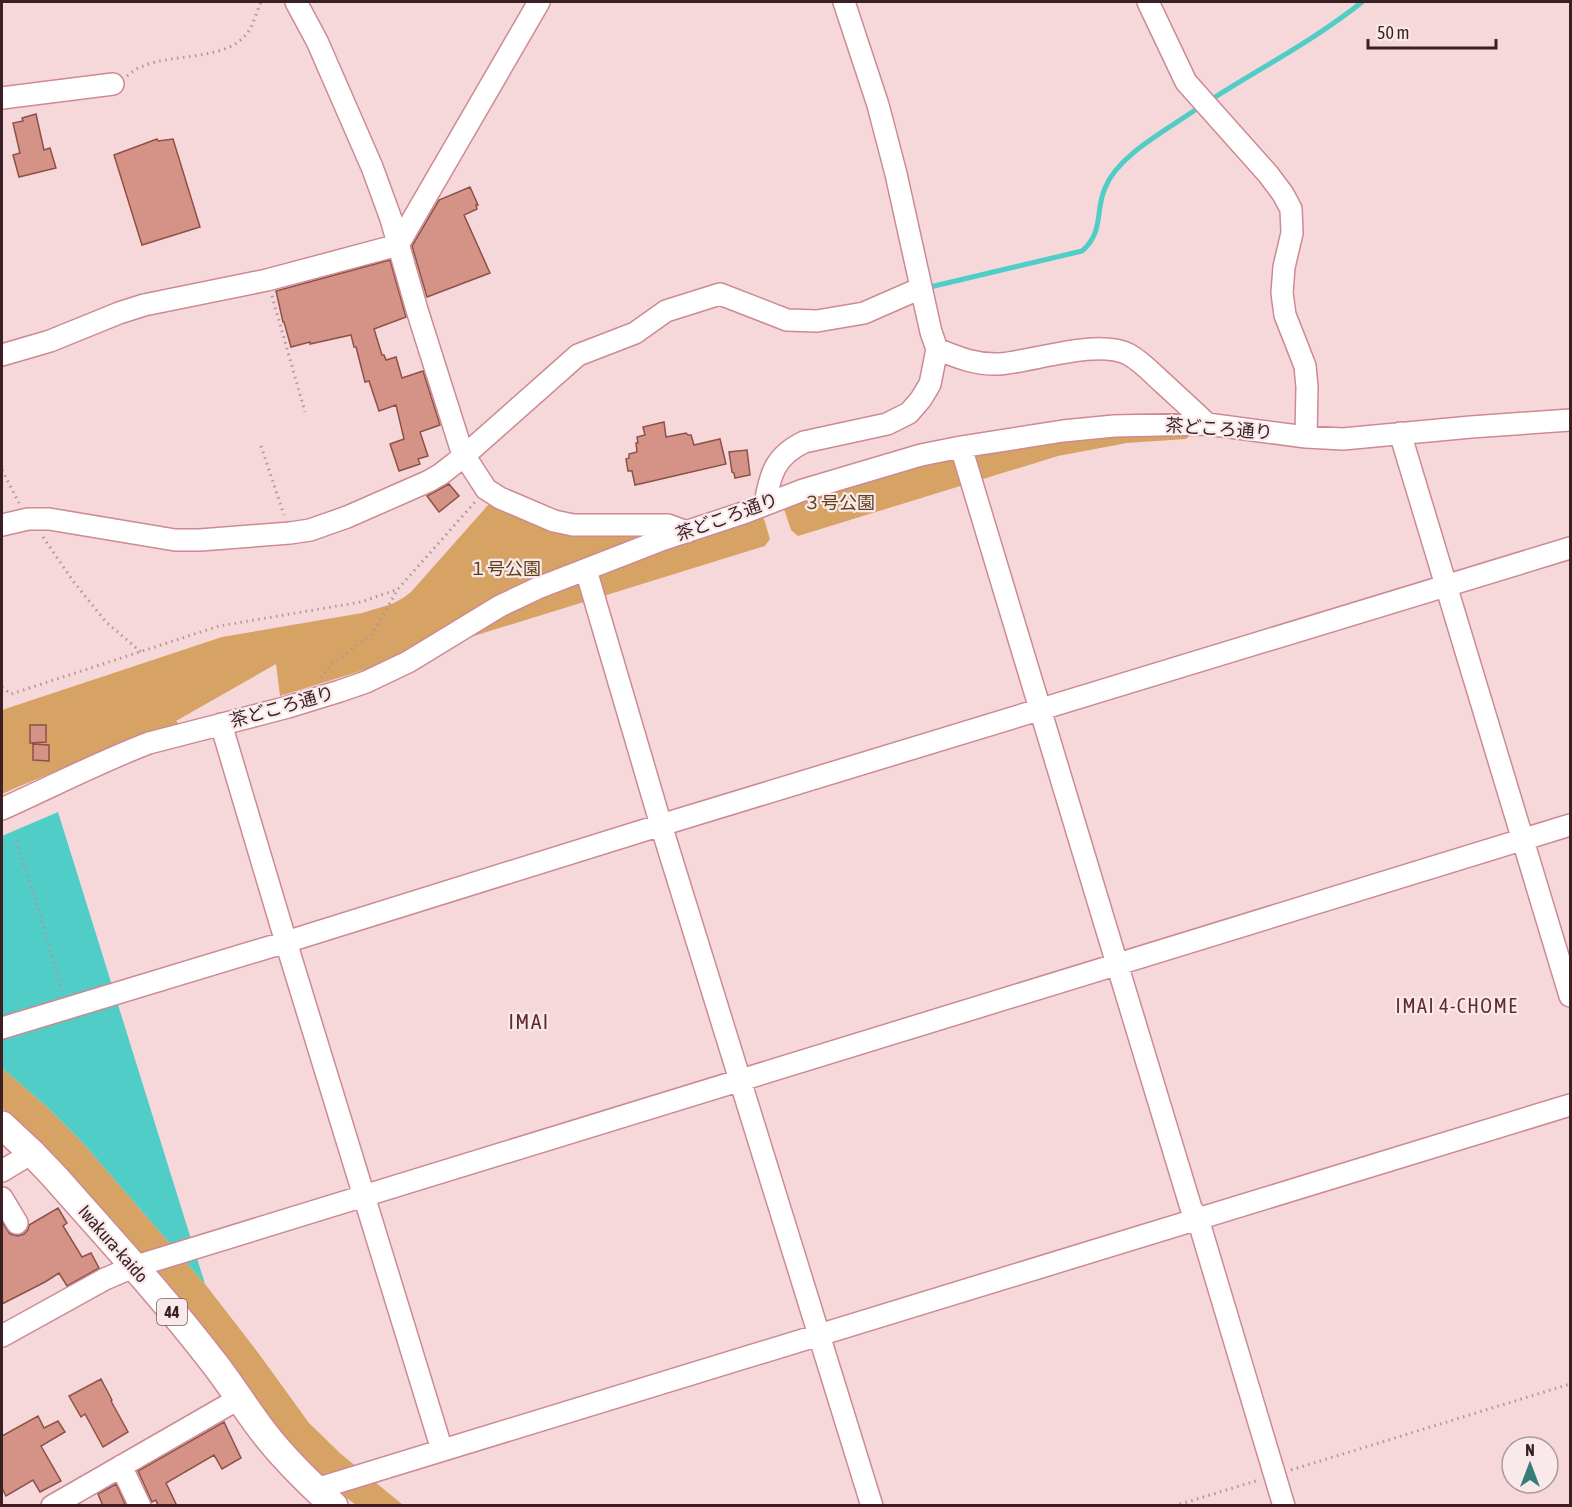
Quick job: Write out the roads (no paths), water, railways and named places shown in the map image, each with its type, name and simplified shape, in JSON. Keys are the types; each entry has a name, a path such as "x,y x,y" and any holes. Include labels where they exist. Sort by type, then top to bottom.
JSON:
{"main road":[{"name":"Iwakura-kaido","path":"2,1125 54,1176 192,1336 272,1442 294,1468 325,1497"}],"street":[{"path":"296,2 317,41 372,166 464,456 486,489 500,498 554,521 573,525 669,525 687,532"},
{"path":"2,355 50,341 144,305 267,280 398,245 539,2"},
{"path":"765,504 770,477 783,455 793,447 804,442 887,424 909,413 930,384 937,350 878,105 844,2"},
{"path":"1148,2 1186,82 1268,174 1291,209 1292,233 1284,267 1282,293 1285,315 1305,366 1306,437"},
{"path":"2,98 113,84"},
{"path":"2,525 28,519 49,519 175,540 310,530 347,517 441,474 578,355 635,333 666,311 720,294 788,320 817,321 864,313 921,288"},
{"path":"937,350 973,363 1000,364 1086,350 1105,348 1117,350 1143,364 1207,424"},
{"name":"茶どころ通り","path":"2,809 139,747 310,701 392,671 515,599 664,539 803,490 921,455 1090,427 1137,424 1207,424 1306,437 1343,439 1570,420"},
{"path":"1400,433 1570,996"},
{"path":"962,447 1039,710 1191,1208 1198,1219 1284,1506"},
{"path":"2,1029 1570,548"},
{"path":"586,570 661,825 872,1506"},
{"path":"221,724 442,1450"},
{"path":"2,1336 105,1279 133,1267 1570,825"},
{"path":"325,1497 442,1450 1570,1105"},
{"path":"2,1171 32,1153"},
{"path":"2,1198 17,1223"},
{"path":"52,1506 240,1398"},
{"path":"121,1467 140,1506"}],"water":[{"path":"58,812 205,1284 82,1142 46,1106 2,1068 2,836"}],"waterway":[{"path":"1212,99 1308,41 1362,2"},
{"path":"930,287 1082,251 1089,244 1096,229 1102,197 1111,176 1144,144 1195,110"}],"district":[{"name":"IMAI 4-CHOME","path":"1457,1006"},
{"name":"IMAI","path":"529,1022"}],"park label":[{"name":"３号公園","path":"839,503"},
{"name":"１号公園","path":"505,569"}]}
